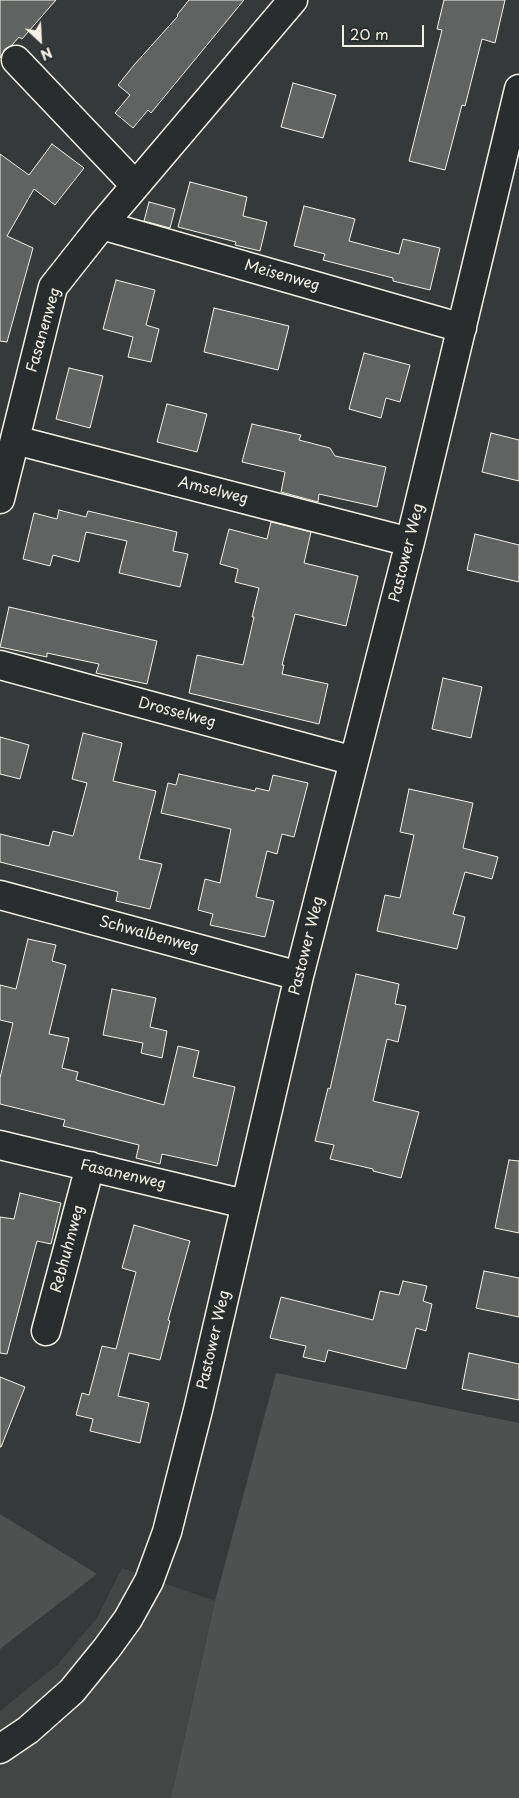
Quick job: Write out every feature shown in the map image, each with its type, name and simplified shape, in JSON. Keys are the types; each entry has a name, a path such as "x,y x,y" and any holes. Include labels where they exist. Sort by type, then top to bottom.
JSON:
{"street":[{"name":"Fasanenweg","path":"0,499 54,287 136,184 293,0"},
{"path":"16,60 136,184"},
{"name":"Pastower Weg","path":"0,1750 28,1730 72,1691 107,1648 128,1619 149,1581 167,1532 198,1410 299,976 410,542 519,89"},
{"name":"Meisenweg","path":"102,225 462,328"},
{"name":"Amselweg","path":"15,440 410,542"},
{"name":"Drosselweg","path":"0,665 354,761"},
{"name":"Schwalbenweg","path":"0,895 299,976"},
{"name":"Fasanenweg","path":"0,1145 245,1204"},
{"name":"Rebhuhnweg","path":"46,1331 90,1166"}],"shaded area":[{"path":"276,1373 519,1423 519,1798 171,1798 215,1601"},
{"path":"0,1514 97,1574 0,1649"},
{"path":"122,1568 215,1601 171,1798 0,1798 0,1711 58,1664 97,1618"}],"building":[{"path":"0,0 56,0 22,39 19,37 12,45 5,49 0,58"},
{"path":"189,0 244,0 151,113 148,110 133,128 115,113 130,95 118,85 178,16"},
{"path":"444,0 505,0 495,43 482,39 465,106 462,105 445,170 409,161 442,30 437,29"},
{"path":"293,83 336,95 323,138 281,127"},
{"path":"52,144 84,168 55,205 34,189 7,236 33,248 7,342 0,341 0,154 29,175"},
{"path":"190,182 247,197 243,216 267,222 260,251 235,245 236,242 178,227"},
{"path":"149,202 175,209 170,228 144,221"},
{"path":"304,206 355,219 349,241 399,254 403,239 440,248 430,290 393,281 393,278 323,260 325,254 294,246"},
{"path":"116,280 155,290 146,325 159,329 151,362 128,357 133,337 103,329"},
{"path":"214,308 289,326 278,370 204,352"},
{"path":"364,353 410,365 400,402 386,398 381,418 349,409"},
{"path":"69,368 103,376 90,428 56,419"},
{"path":"167,404 207,414 197,452 157,442"},
{"path":"252,424 301,435 299,440 330,448 335,456 386,467 377,507 319,494 318,502 281,492 285,472 242,462"},
{"path":"491,433 519,440 519,481 482,472"},
{"path":"59,510 86,517 88,511 177,532 173,551 188,554 180,587 119,573 127,541 86,532 79,562 53,555 50,566 23,559 34,513 57,519"},
{"path":"271,522 311,532 304,563 358,576 346,626 295,614 282,665 284,665 282,674 328,684 319,724 189,693 197,655 243,665 259,588 235,582 238,569 220,564 229,529 267,539"},
{"path":"475,534 519,545 519,582 467,570"},
{"path":"9,607 157,641 147,684 96,673 99,664 47,653 47,657 0,647"},
{"path":"443,678 482,687 471,738 432,729"},
{"path":"83,733 122,743 113,781 156,791 139,859 162,864 150,909 116,901 118,892 0,862 0,834 49,846 53,831 73,836 87,783 72,779"},
{"path":"0,737 29,745 20,779 0,774"},
{"path":"179,774 255,791 256,788 269,791 273,775 308,783 294,837 282,834 277,854 267,851 256,897 274,901 265,937 210,925 213,914 198,910 205,879 220,883 231,829 161,813 168,783 176,785"},
{"path":"409,789 473,803 463,848 498,857 492,879 465,872 453,914 465,917 457,949 377,931 385,895 400,898 414,835 400,832"},
{"path":"28,939 56,945 52,961 66,965 49,1034 69,1038 62,1068 78,1072 76,1080 164,1105 178,1046 199,1051 193,1077 235,1087 217,1166 162,1154 160,1164 136,1158 139,1145 63,1126 65,1120 0,1104 0,1078 13,1023 0,1020 0,985 16,989"},
{"path":"356,974 399,984 395,1004 406,1006 398,1042 387,1039 373,1101 419,1112 401,1178 330,1159 334,1145 315,1141 328,1088 330,1089"},
{"path":"112,989 156,998 150,1027 167,1031 162,1058 141,1053 143,1043 103,1035"},
{"path":"509,1160 519,1161 519,1233 495,1228"},
{"path":"20,1193 61,1203 51,1244 37,1241 7,1354 0,1353 0,1217 14,1219"},
{"path":"134,1225 190,1241 168,1320 170,1321 160,1360 129,1353 118,1396 149,1403 140,1443 90,1431 93,1419 76,1415 82,1393 89,1395 102,1346 116,1349 136,1272 122,1268"},
{"path":"484,1271 519,1278 519,1317 476,1308"},
{"path":"403,1281 427,1286 423,1301 432,1304 426,1331 416,1328 406,1369 328,1350 325,1362 303,1357 306,1346 270,1338 281,1297 373,1320 380,1291 399,1295"},
{"path":"469,1353 519,1364 519,1400 462,1389"},
{"path":"0,1377 25,1387 1,1447 0,1447"}]}
